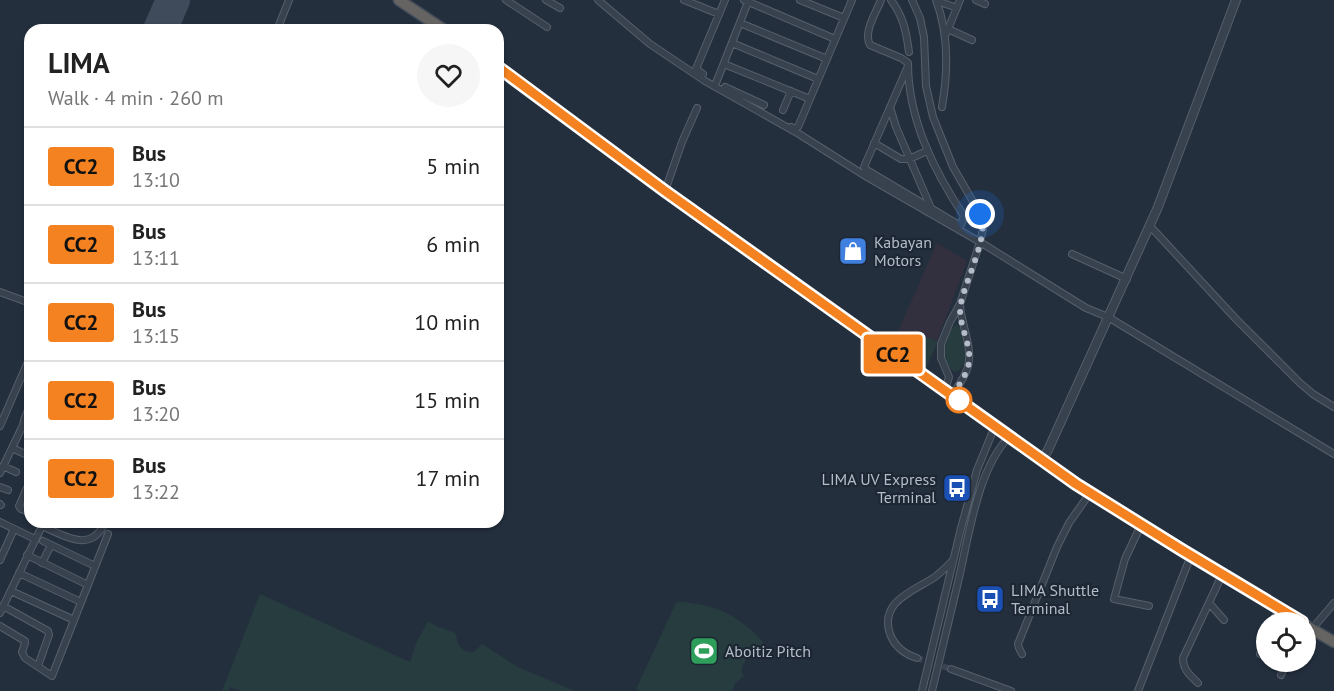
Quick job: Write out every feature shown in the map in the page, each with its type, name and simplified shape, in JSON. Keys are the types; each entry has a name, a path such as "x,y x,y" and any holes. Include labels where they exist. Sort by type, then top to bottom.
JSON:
{"highway":[{"path":"405,2 436,24"},
{"path":"504,75 1042,460 1090,493 1284,612"},
{"path":"1316,631 1334,642"}],"street":[{"path":"279,24 289,0"},
{"path":"506,0 548,27"},
{"path":"546,0 560,8"},
{"path":"598,0 650,44 705,81 799,134 1086,308 1108,317 1334,454"},
{"path":"684,0 719,14"},
{"path":"725,0 696,69 716,83 763,107 767,97"},
{"path":"800,0 844,18"},
{"path":"784,123 796,129 798,127 852,0"},
{"path":"881,0 869,30 868,41 870,45 909,63 909,85 927,151 964,218 961,225 865,169 865,164 908,66"},
{"path":"891,0 904,21 909,52"},
{"path":"912,0 920,18 924,37 926,86 933,117 953,167 983,219 980,242 960,304 940,348 942,361 949,377 949,393"},
{"path":"937,0 957,8"},
{"path":"937,0 947,32 942,107"},
{"path":"947,32 960,0"},
{"path":"976,0 985,4"},
{"path":"1042,460 1150,226 1236,0"},
{"path":"716,83 740,23 746,1 835,39"},
{"path":"740,23 827,59"},
{"path":"947,32 972,40"},
{"path":"732,43 818,80"},
{"path":"724,64 810,99"},
{"path":"900,85 909,85"},
{"path":"783,110 791,91"},
{"path":"890,106 909,159 932,209"},
{"path":"665,191 697,108"},
{"path":"874,143 901,159 909,159 927,151"},
{"path":"1150,226 1235,318 1300,382 1313,394 1334,407"},
{"path":"1072,254 1127,279"},
{"path":"0,291 24,301"},
{"path":"949,393 966,372 969,363 960,304"},
{"path":"0,426 24,371"},
{"path":"16,472 2,469 24,426"},
{"path":"922,691 961,528 977,470 995,426"},
{"path":"932,691 980,491 992,459 1002,443 1010,436"},
{"path":"12,448 24,453"},
{"path":"0,487 8,490"},
{"path":"1022,654 1018,644 1043,579 1070,523 1090,493"},
{"path":"24,495 19,507 24,511"},
{"path":"0,522 35,538"},
{"path":"1141,525 1125,559 1114,598 1149,606"},
{"path":"38,666 49,635 48,631 2,610 41,528"},
{"path":"47,528 76,541 87,540 102,528"},
{"path":"961,528 970,530"},
{"path":"0,560 14,530"},
{"path":"0,626 25,641 22,652 25,658 52,676 108,534"},
{"path":"44,541 95,566"},
{"path":"42,563 51,545"},
{"path":"27,555 88,585"},
{"path":"917,658 905,653 893,641 888,625 891,611 901,597 943,571 954,555"},
{"path":"1138,691 1192,557"},
{"path":"19,573 81,602"},
{"path":"1198,682 1186,671 1183,658 1222,575"},
{"path":"10,591 74,620"},
{"path":"1316,617 1334,603"},
{"path":"1209,604 1224,620"},
{"path":"951,669 1011,691"}],"shaded area":[{"path":"937,243 967,261 926,368 893,343"}],"green space":[{"path":"957,324 960,327 965,359 960,369 954,372 946,361 944,348 948,334"},
{"path":"926,337 937,343 926,368 917,361"},
{"path":"260,594 410,662 428,621 455,633 459,645 465,651 474,652 482,644 518,667 575,691 241,691 230,687 228,691 222,691"},
{"name":"Aboitiz Pitch","path":"676,603 705,605 726,613 746,625 764,643 746,659 741,671 744,676 736,682 732,691 640,691 636,689"}],"runway":[{"path":"163,24 173,0"}],"tunnel":[{"path":"917,658 951,669"}],"bus line":[{"name":"CC2","path":"504,71 665,191 1076,484 1285,612"}],"place":[{"name":"Kabayan Motors","path":"853,251"},
{"name":"LIMA UV Express Terminal","path":"957,488"},
{"name":"LIMA Shuttle Terminal","path":"990,599"},
{"name":"Aboitiz Pitch","path":"704,651"}],"route":[{"path":"959,400 952,395 969,363 960,304 984,225 980,214"}]}
